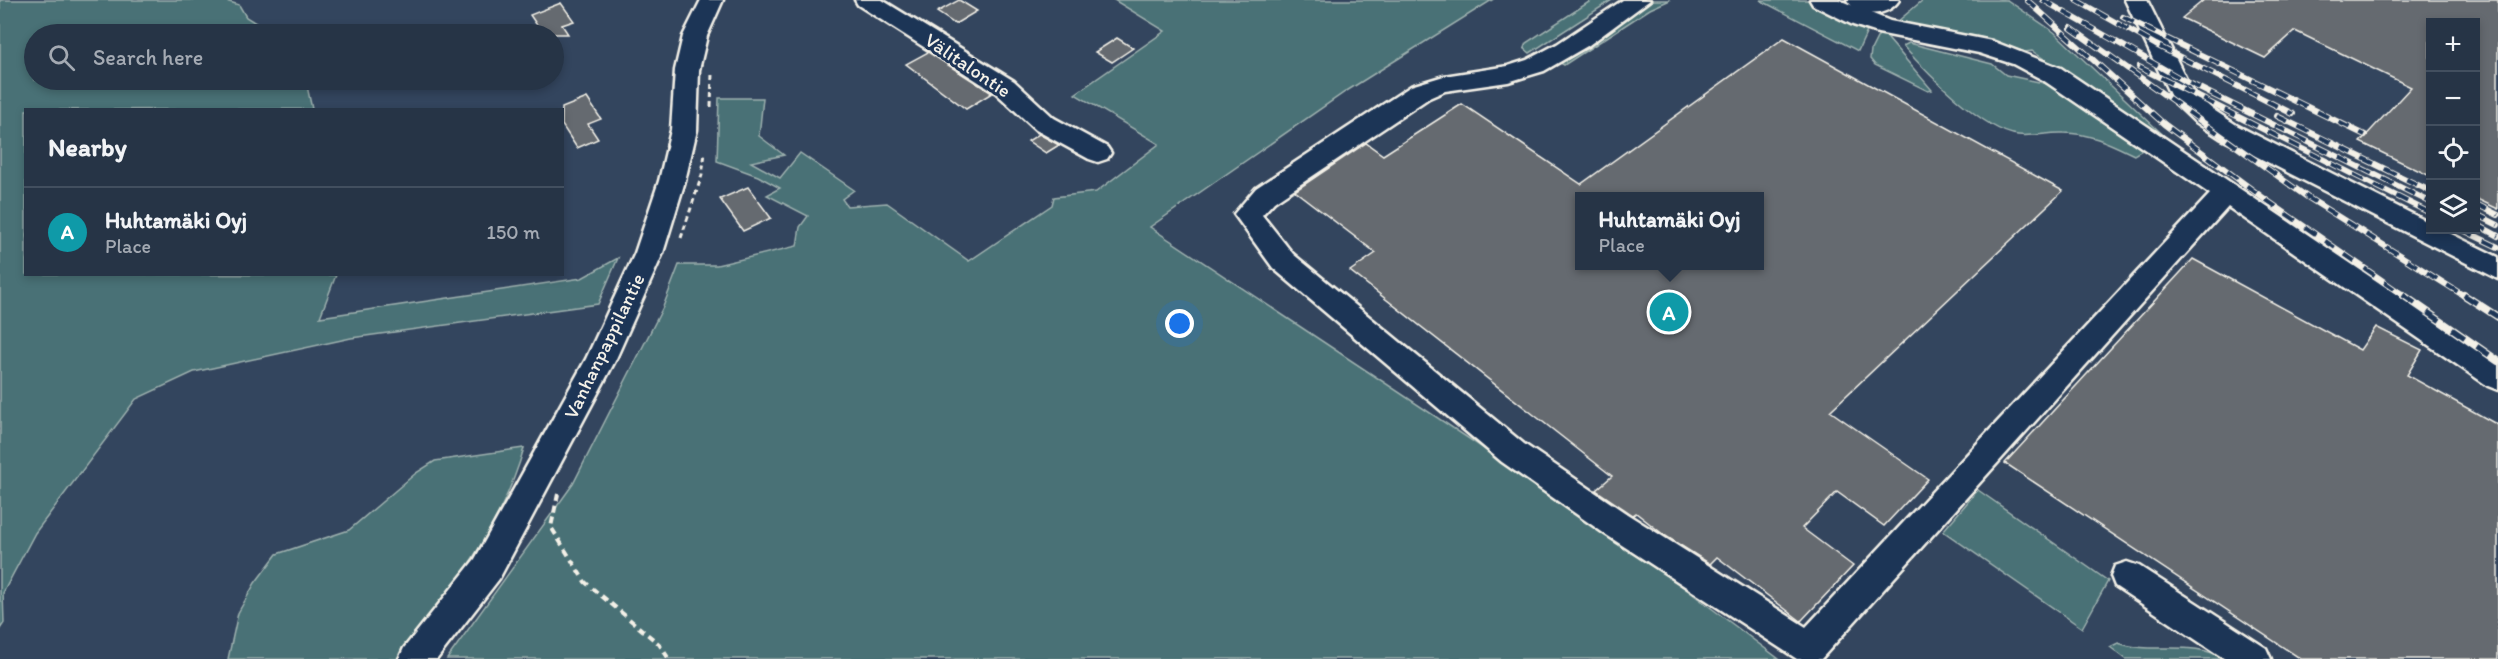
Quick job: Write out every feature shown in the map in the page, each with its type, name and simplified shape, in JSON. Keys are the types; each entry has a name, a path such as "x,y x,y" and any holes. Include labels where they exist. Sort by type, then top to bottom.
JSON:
{"street":[{"name":"Vanhanpappilantie","path":"416,659 487,569 600,361 644,264 672,180 684,130 687,70 695,36 712,0"},
{"name":"Välitalontie","path":"866,0 1005,87 1045,124 1098,153"},
{"path":"1639,0 1548,59 1521,71 1443,83 1420,92 1265,195 1247,214 1283,261 1513,453 1616,524 1816,654 2226,193"},
{"path":"1821,0 1861,20 1886,28 1971,43 2031,63 2052,74 2498,378"},
{"path":"1858,0 1877,8 1888,0"},
{"path":"2136,0 2182,95 2203,115 2229,132 2498,269"},
{"path":"2127,576 2254,659"}],"path":[{"path":"560,487 551,527 585,582 659,644 669,659"}],"green space":[{"path":"0,0 223,0 239,5 246,17 257,24 24,24 24,90 308,90 312,108 24,108 24,276 336,276 320,317 582,278 618,258 598,304 351,338 194,372 136,399 35,533 3,593 4,623 0,629"},
{"path":"1114,0 1492,0 1345,92 1150,227 1614,535 1779,659 447,659 573,484 663,307 679,265 717,265 797,246 800,227 808,216 767,195 780,188 758,176 717,161 719,98 763,98 759,136 784,155 751,162 780,178 800,153 854,190 842,199 847,206 887,203 969,261 1052,205 1054,197 1096,192 1159,144 1075,94 1165,31"},
{"path":"1592,0 1612,0 1530,53 1524,48 1526,43"},
{"path":"1651,0 1670,0 1650,9 1564,65 1557,61"},
{"path":"1760,0 1810,0 1869,27 1858,51"},
{"path":"1923,0 2007,0 2054,32 2176,147 2032,51 2025,52 1980,37 1897,22"},
{"path":"1880,32 1932,90 1928,91 1875,65 1870,59 1871,50"},
{"path":"1909,43 1992,64 2006,75 2048,84 2144,149 2134,155 2100,140 2074,133 2018,135 2004,131 1972,112 1940,85 1903,46"},
{"path":"524,448 514,478 488,533 455,584 401,659 228,659 238,613 255,583 277,554 349,530 416,473 435,461"},
{"path":"1978,490 2108,581 2082,628 1943,531"},
{"path":"2118,643 2145,648 2187,648 2213,653 2224,659 2126,659 2110,647"}],"building":[{"path":"959,0 977,11 955,24 937,12"},
{"path":"2204,0 2498,0 2498,209 2480,200 2480,18 2426,18 2426,174 2360,142 2411,87 2295,31 2265,58 2182,18"},
{"path":"561,3 574,21 564,24 536,24 530,15"},
{"path":"1117,38 1133,48 1112,62 1095,52"},
{"path":"1784,38 2063,191 1830,411 1928,479 1884,526 1837,492 1802,528 1853,566 1801,621 1717,557 1710,564 1664,535 1636,513 1633,515 1596,490 1612,476 1350,271 1376,253 1295,191 1366,143 1383,155 1462,104 1581,184"},
{"path":"928,52 992,93 966,109 906,64"},
{"path":"587,98 601,119 588,124 598,139 577,148 564,128 564,108 562,108"},
{"path":"1039,134 1059,145 1046,153 1028,141"},
{"path":"748,187 771,218 743,231 720,199"},
{"path":"2193,259 2360,350 2376,327 2422,350 2407,375 2498,425 2498,659 2301,659 2005,463"}],"railway":[{"path":"2027,0 2164,124 2262,197 2406,297"},
{"path":"2043,0 2185,81 2426,200"},
{"path":"2076,0 2156,45 2293,114"},
{"path":"2123,17 2365,135"},
{"path":"2071,28 2307,197 2466,297"},
{"path":"2139,67 2426,211"},
{"path":"2277,116 2426,189"},
{"path":"2480,206 2498,215"},
{"path":"2480,216 2498,225"},
{"path":"2480,226 2498,236"},
{"path":"2471,234 2498,247"},
{"path":"2403,295 2498,361"},
{"path":"2464,295 2498,317"}],"place":[{"name":"Huhtamäki Oyj","path":"1669,312"}]}
